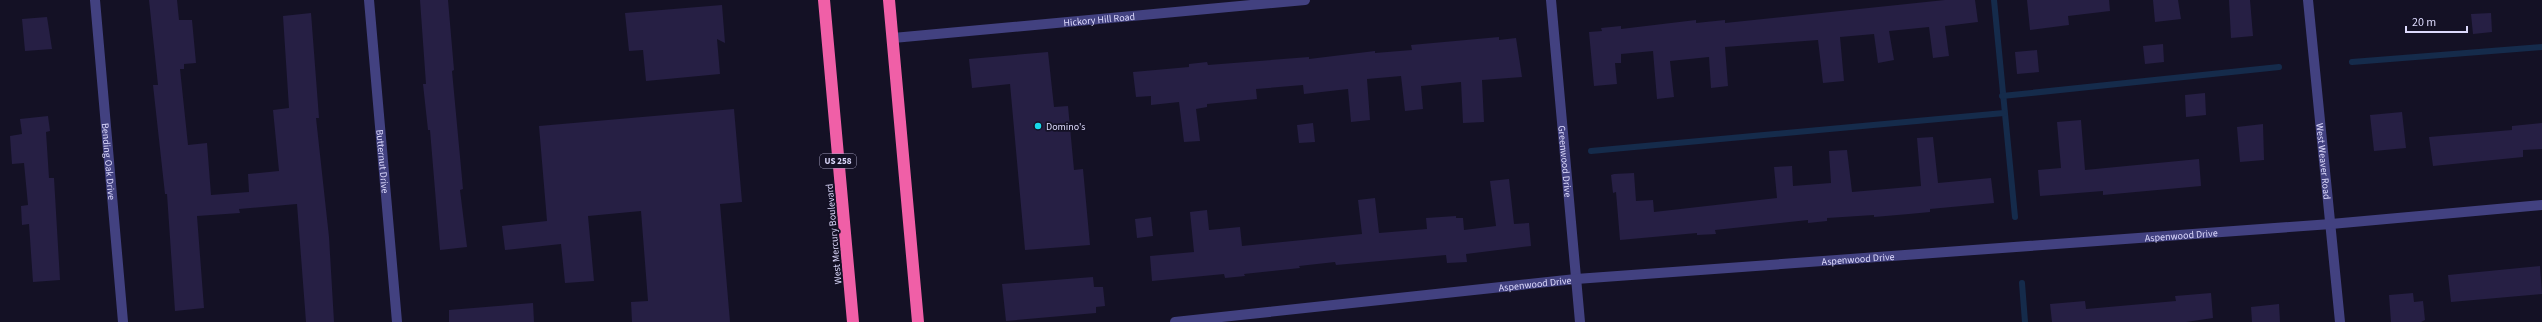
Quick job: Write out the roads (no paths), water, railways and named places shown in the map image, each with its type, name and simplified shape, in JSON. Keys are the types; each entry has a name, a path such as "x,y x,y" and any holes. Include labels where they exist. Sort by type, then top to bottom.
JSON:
{"highway":[{"name":"West Mercury Boulevard","path":"824,0 853,322"},
{"path":"889,0 918,322"}],"street":[{"name":"Bending Oak Drive","path":"95,0 123,322"},
{"name":"Butternut Drive","path":"369,0 397,322"},
{"name":"Hickory Hill Road","path":"892,38 1305,0"},
{"name":"Greenwood Drive","path":"1551,0 1580,322"},
{"name":"West Weaver Road","path":"2308,0 2340,322"},
{"name":"Aspenwood Drive","path":"1174,322 1576,279 2331,224 2542,205"}],"waterway":[{"path":"1994,0 2015,217"},
{"path":"2352,62 2542,47"},
{"path":"2002,96 2279,67"},
{"path":"1591,151 2004,113"},
{"path":"2022,283 2025,322"}],"place":[{"name":"Domino's","path":"1038,126"}]}
